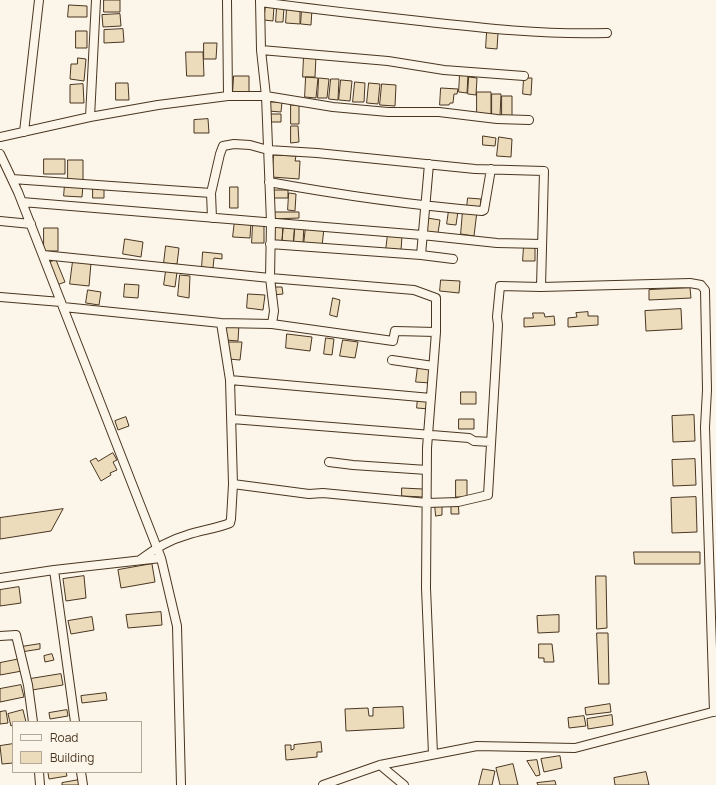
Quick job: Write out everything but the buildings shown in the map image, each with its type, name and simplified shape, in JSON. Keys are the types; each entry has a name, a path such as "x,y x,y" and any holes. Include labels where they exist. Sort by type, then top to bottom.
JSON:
{"street":[{"path":"24,132 39,0"},
{"path":"90,117 96,0"},
{"path":"227,0 228,96"},
{"path":"272,324 274,311 270,278 271,222 266,96 261,50 260,1 503,31 561,32 571,34 607,33"},
{"path":"261,50 388,61 444,70 524,76"},
{"path":"0,137 90,117 158,105 228,96 266,96 333,107 372,111 440,112 497,119 529,120"},
{"path":"212,218 211,193 220,154 223,146 234,144 250,145 268,150 491,169 544,171 541,287"},
{"path":"0,154 12,178 31,224 161,558 177,626 181,785"},
{"path":"421,255 429,164"},
{"path":"269,182 337,194 425,206 484,211 491,169"},
{"path":"12,178 211,193"},
{"path":"22,202 422,235 498,243 542,244"},
{"path":"0,220 31,224"},
{"path":"270,244 421,255 454,260"},
{"path":"43,255 270,278 414,290 436,298 436,332 428,434 426,588 433,754"},
{"path":"234,484 309,494 323,493 427,503 458,502 488,495 500,286 541,287 690,283 701,285 705,290 707,390 705,427 715,711 575,748 477,746 380,765 337,783 323,785"},
{"path":"0,297 221,323 272,324 393,341 395,331 436,332"},
{"path":"140,560 157,547 187,535 215,529 230,523 234,484 232,419 230,380 221,323"},
{"path":"392,360 433,366"},
{"path":"230,380 431,398"},
{"path":"232,419 428,434 491,442"},
{"path":"329,462 353,466 427,470"},
{"path":"0,578 54,570 161,558"},
{"path":"54,570 74,721"},
{"path":"0,636 16,635 28,685 32,721"},
{"path":"380,765 404,785"},
{"path":"39,773 40,785"},
{"path":"81,773 83,785"}]}
